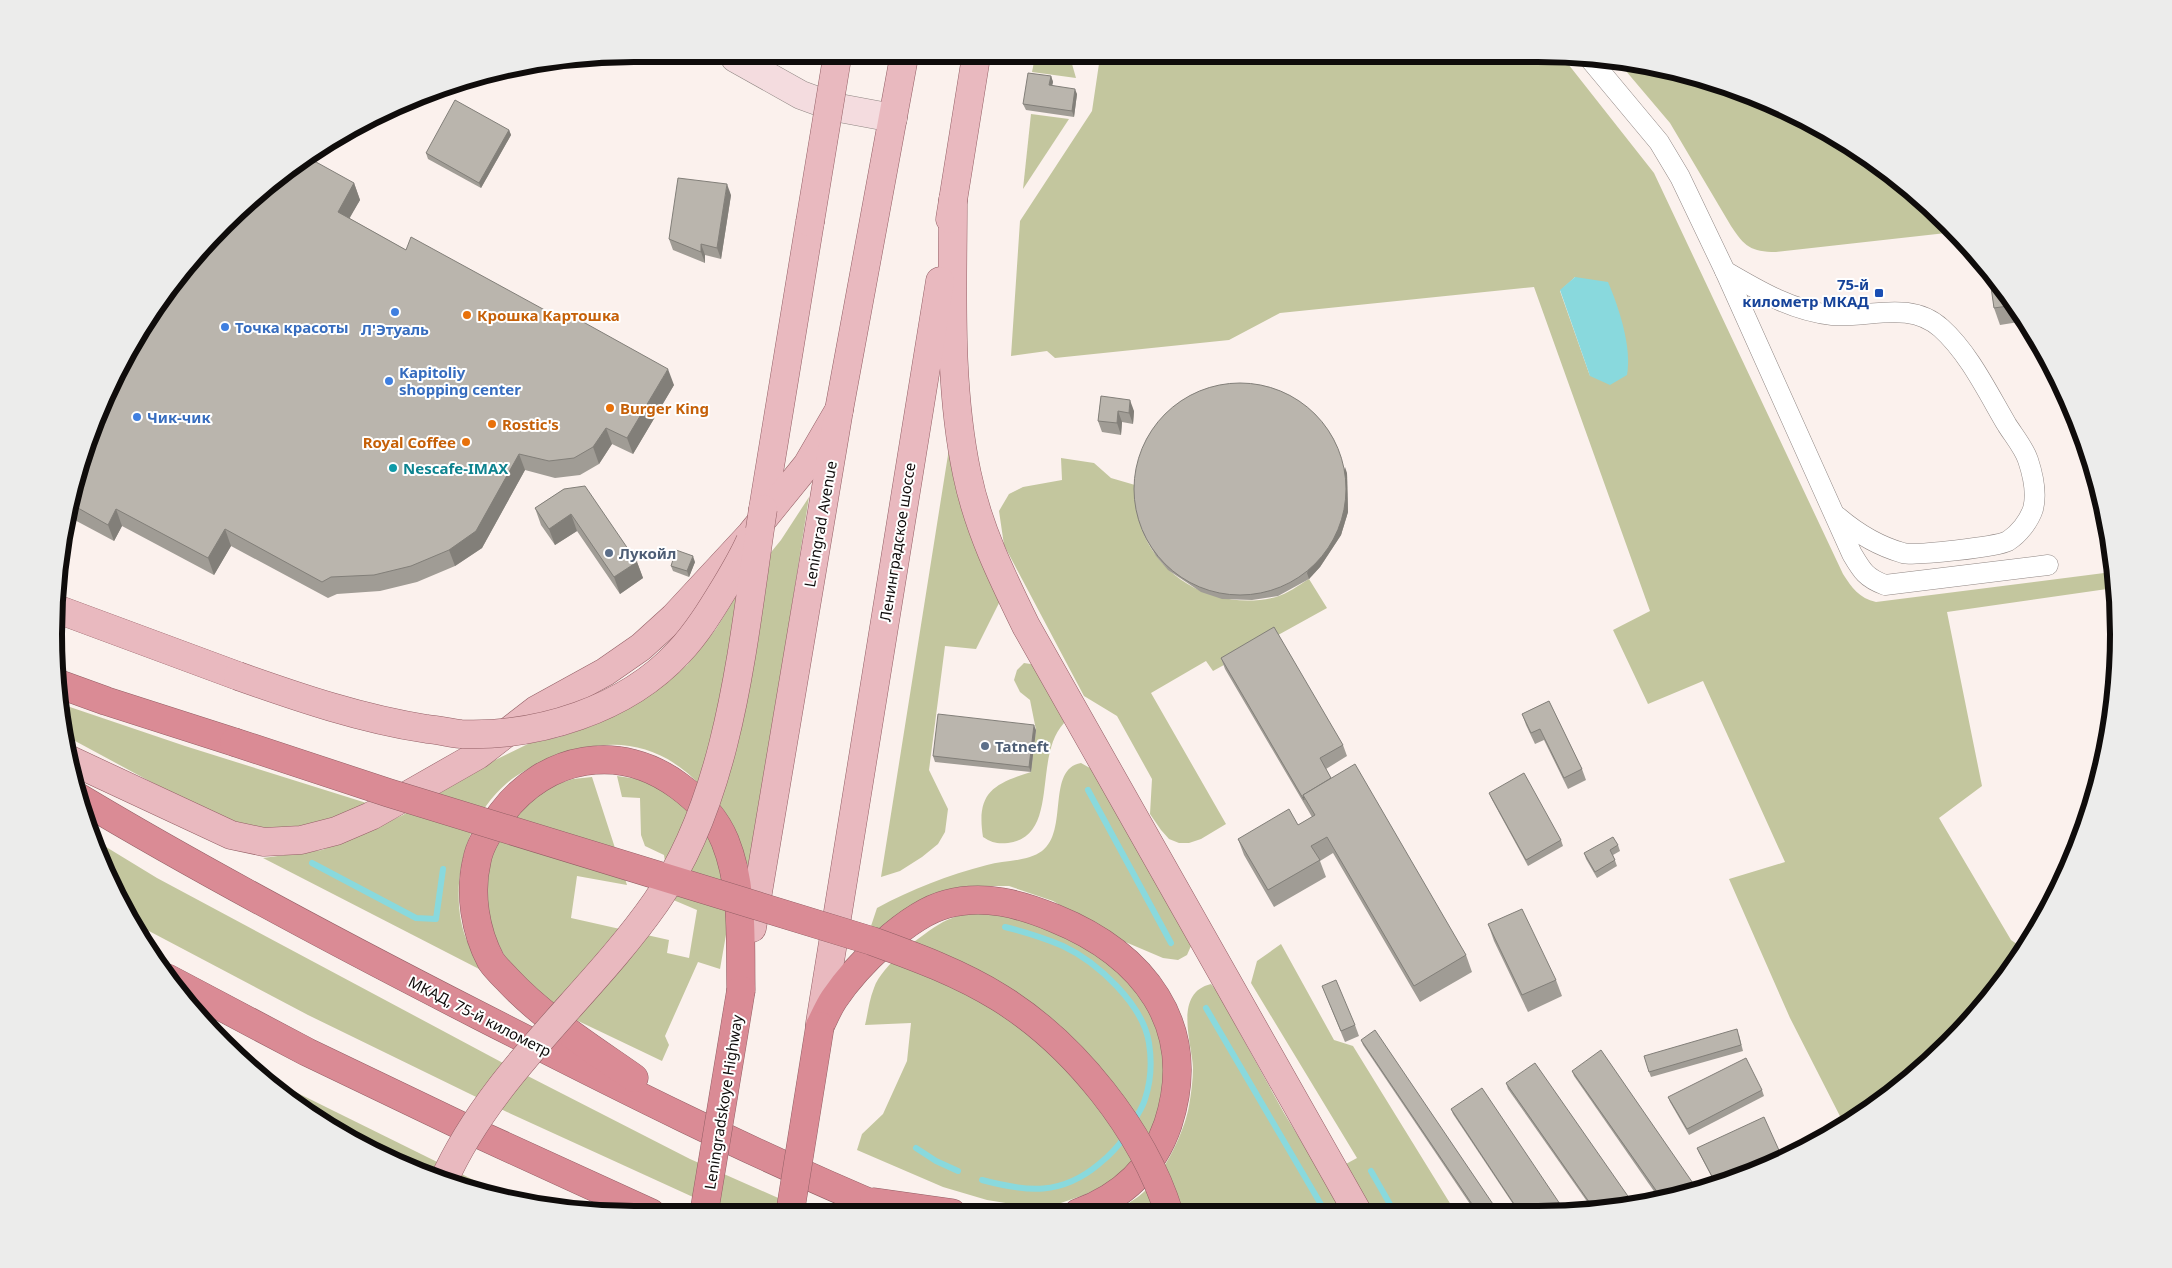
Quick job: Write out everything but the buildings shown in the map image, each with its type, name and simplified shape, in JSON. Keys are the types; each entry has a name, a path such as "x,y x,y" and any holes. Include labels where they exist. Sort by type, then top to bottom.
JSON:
{"highway":[{"path":"65,686 106,702 389,792 872,941 926,960 965,978 1002,999 1033,1022 1086,1072 1130,1130 1149,1164 1166,1206"},
{"name":"Leningradskoye Highway","path":"700,1126 543,1013 515,988 492,963 479,932 473,896 477,859 490,829 514,797 540,778 571,764 607,758 637,763 664,774 688,793 710,815 725,840 737,888 741,990 705,1206"},
{"name":"МКАД, 75-й километр","path":"88,802 159,846 345,947 700,1126 877,1206"},
{"path":"791,1206 820,1026 834,1000 873,953 893,934 928,911 964,900 986,900 1033,909 1085,931 1110,948 1141,974 1155,994 1166,1015 1177,1058 1177,1080 1173,1108 1164,1137 1142,1173 1116,1195 1093,1206"},
{"path":"186,988 307,1052 476,1133 636,1206"},
{"path":"863,1200 904,1206"}],"main road":[{"path":"447,1174 457,1152 499,1089 643,921 672,878 693,838 718,765 734,690 836,62"},
{"name":"Leningrad Avenue","path":"741,990 840,410 903,62"},
{"name":"Ленинградское шоссе","path":"820,1026 975,62"},
{"path":"953,200 953,320 956,414 967,475 988,545 1026,626 1354,1206"},
{"path":"77,763 231,835 264,842 301,840 336,831 371,816 478,755 536,710 605,672 642,647 674,617 751,534 807,465 840,410"},
{"path":"63,611 246,679 307,700 386,723 461,734 530,730 590,712 614,700 646,679 677,654 704,621 735,571 763,509"}],"street":[{"path":"742,62 801,95 834,107 893,118"},
{"path":"1595,66 1659,142 1680,176 1725,271 1852,554 1861,569 1871,580 1886,585 2048,565"},
{"path":"1725,271 1761,292 1798,308 1833,315 1888,312 1915,313 1941,328 1970,364 2028,460 2035,489 2033,508 2023,527 2007,541 1976,548 1906,554 1882,546 1856,533 1833,512"}],"green space":[{"path":"1034,62 1071,62 1076,78 1032,72"},
{"path":"1099,62 1538,62 1568,64 1654,173 1843,574 1856,592 1876,602 2106,573 2107,589 1947,612 1982,786 1939,818 2011,940 2018,945 1968,1011 1915,1064 1841,1118 1790,1018 1729,879 1785,862 1703,681 1648,704 1613,630 1650,611 1534,287 1280,313 1229,340 1055,358 1047,351 1011,356 1020,221 1092,111","holes":["1575,277 1590,376 1560,291"]},
{"path":"1624,69 1686,82 1722,93 1791,121 1856,159 1915,204 1945,233 1776,252 1760,251 1749,247 1731,226 1670,123"},
{"path":"1031,114 1069,119 1023,189"},
{"path":"951,436 1001,599 976,649 945,646 929,770 948,809 945,832 938,844 922,857 900,871 881,877"},
{"path":"1061,458 1094,463 1111,478 1135,485 1145,537 1155,554 1168,569 1183,581 1218,597 1256,600 1280,596 1309,579 1327,608 1213,671 1206,661 1151,693 1226,824 1201,839 1189,843 1179,843 1169,839 1150,814 1152,779 1117,716 1084,696 1004,545 999,511 1009,494 1023,487 1062,480"},
{"path":"809,497 750,871 736,833 725,812 687,772 671,761 654,753 637,747 619,745 581,749 547,760 519,774 507,783 483,811 473,828 466,846 459,884 459,903 464,934 481,970 263,858 322,850 362,834 403,815 481,767 530,743 560,737 592,726 648,696 687,665 716,629 740,590 781,540"},
{"path":"1024,663 1037,665 1063,714 1064,723 1055,738 1049,755 1041,811 1035,826 1024,837 1008,843 998,843 983,837 981,822 985,800 997,786 1031,772 1036,730 1030,700 1020,692 1014,680 1017,670"},
{"path":"67,706 185,746 376,806 333,824 254,830 216,817 72,739"},
{"path":"1081,763 1097,772 1191,946 1187,955 1178,960 1163,958 1123,941 1053,901 1009,886 970,886 934,896 887,927 869,932 877,908 903,895 958,873 994,863 1029,857 1042,851 1050,842 1055,830 1060,788 1064,776 1070,768"},
{"path":"617,776 644,780 672,792 710,829 725,875 727,929 720,969 698,962 665,1036 669,1045 662,1061 574,1019 545,1001 507,961 488,919 486,872 496,844 508,822 530,801 554,785 573,779 592,777 627,885 577,876 571,918 669,940 667,953 689,958 697,910 671,899 664,855 645,846 641,835 640,798 622,797"},
{"path":"103,845 157,878 516,1070 690,1159 796,1206 713,1206 507,1112 308,1015 144,929 121,887"},
{"path":"987,909 1070,937 1117,967 1140,992 1155,1021 1165,1052 1165,1082 1156,1125 1130,1165 1109,1183 1084,1195 1058,1204 1024,1206 987,1200 943,1187 857,1150 862,1134 883,1114 907,1061 911,1023 865,1025 871,997 878,979 894,960 934,927 954,917"},
{"path":"1281,944 1334,1040 1353,1046 1452,1206 1369,1206 1344,1165 1357,1158 1251,983 1257,961"},
{"path":"1211,984 1216,990 1284,1113 1341,1206 1124,1206 1146,1190 1160,1173 1173,1151 1183,1128 1189,1106 1193,1077 1187,1020 1188,1008 1192,997 1199,989"},
{"path":"287,1088 485,1186 415,1162 381,1147 316,1109"}],"water":[{"path":"1575,277 1608,282 1624,328 1628,352 1627,375 1610,385 1590,376 1560,290"}],"waterway":[{"path":"1088,790 1171,943"},
{"path":"312,863 416,918 436,919 443,869"},
{"path":"1005,927 1049,940 1090,962 1104,973 1128,999 1138,1014 1145,1028 1149,1043 1150,1071 1149,1085 1144,1102 1133,1123"},
{"path":"1206,1008 1322,1206"},
{"path":"982,1180 1029,1189 1057,1186 1071,1182 1099,1164 1125,1136"},
{"path":"916,1148 936,1161 958,1171"},
{"path":"1371,1171 1391,1206"}],"place":[{"name":"75-й километр МКАД","path":"1879,293"},
{"name":"Л'Этуаль","path":"395,312"},
{"name":"Крошка Картошка","path":"467,315"},
{"name":"Точка красоты","path":"225,327"},
{"name":"Kapitoliy shopping center","path":"389,381"},
{"name":"Burger King","path":"610,408"},
{"name":"Чик-чик","path":"137,417"},
{"name":"Rostic's","path":"492,424"},
{"name":"Royal Coffee","path":"466,442"},
{"name":"Nescafe-IMAX","path":"393,468"},
{"name":"Лукойл","path":"609,553"},
{"name":"Tatneft","path":"985,746"}]}
